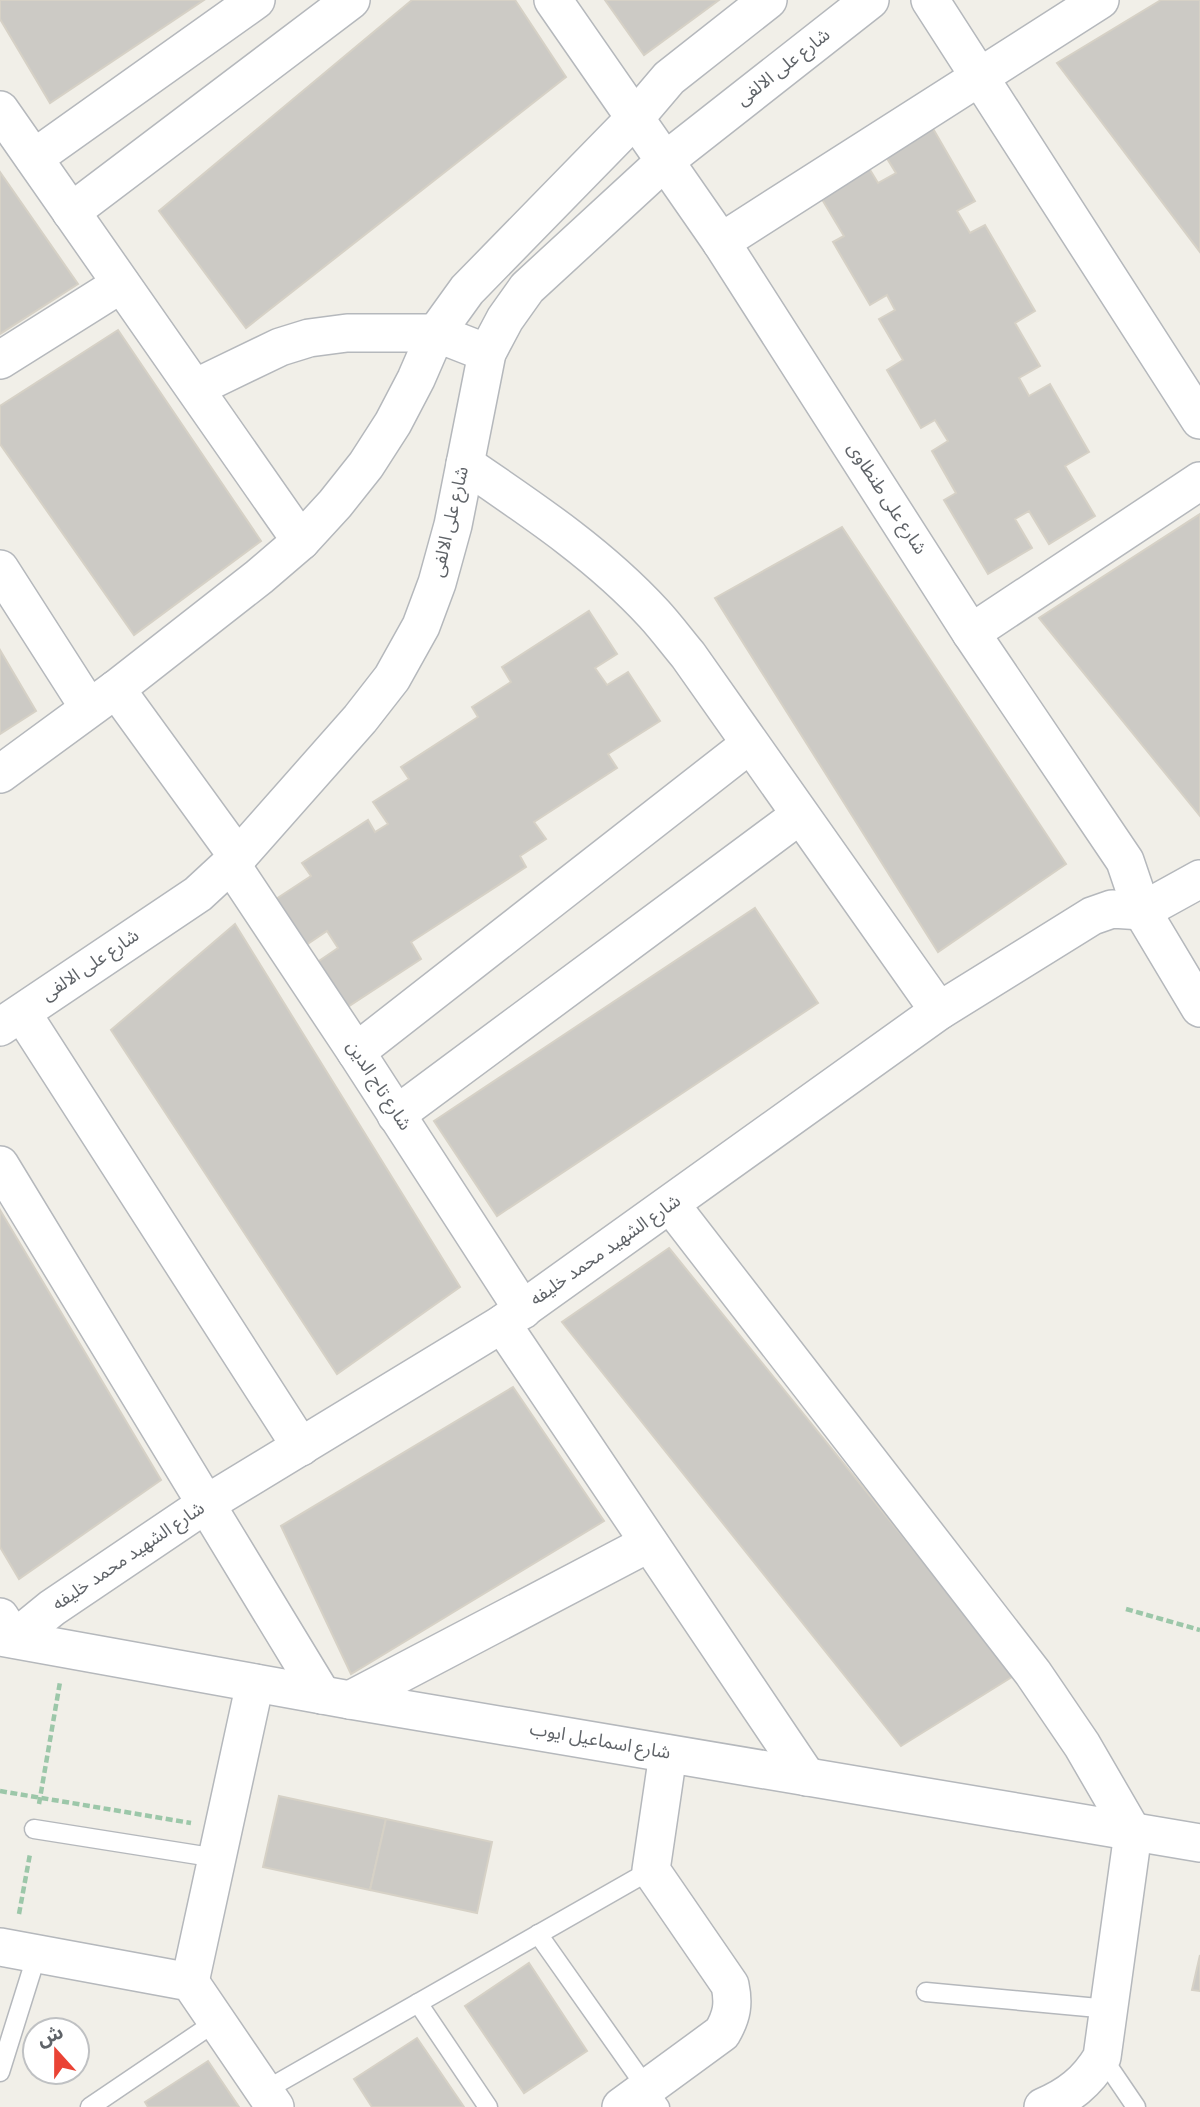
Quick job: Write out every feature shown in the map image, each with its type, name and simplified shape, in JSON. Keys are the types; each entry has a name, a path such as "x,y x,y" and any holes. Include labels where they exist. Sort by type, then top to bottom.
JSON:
{"street":[{"path":"34,158 256,0"},
{"path":"71,212 351,0"},
{"name":"شارع على طنطاوى","path":"553,0 721,242 971,633 1125,861 1142,911 1200,1008"},
{"path":"0,774 102,699 301,541 335,504 373,454 416,379 436,333 467,290 635,118 669,78 768,0"},
{"name":"شارع على الالفى","path":"11,1020 198,894 234,861 360,719 392,678 421,626 437,583 453,525 487,352 505,319 527,288 666,161 870,0"},
{"path":"930,0 1200,419"},
{"path":"721,242 1100,0"},
{"path":"0,110 301,541"},
{"path":"0,360 121,284"},
{"path":"195,388 280,347 309,338 347,333 436,333 487,352"},
{"path":"465,464 580,545 654,614 688,655 939,1011"},
{"path":"971,633 1200,481"},
{"name":"شارع تاج الدين","path":"0,569 234,861 396,1115 649,1543 807,1777"},
{"path":"356,1052 750,744"},
{"path":"396,1115 800,816"},
{"path":"1142,911 1200,879"},
{"name":"شارع الشهيد محمد خليفه","path":"5,1631 52,1608 206,1504 513,1317 939,1011 1092,916 1112,908 1142,911"},
{"path":"11,1020 301,1447"},
{"path":"0,1165 206,1504 336,1697 649,1543"},
{"path":"671,1205 1033,1673 1082,1745 1133,1833 1102,2057 1094,2071 1072,2092 1043,2107"},
{"name":"شارع اسماعيل ايوب","path":"5,1631 66,1648 255,1683 1200,1843"},
{"path":"190,1982 255,1683"},
{"path":"642,2101 722,2033 731,2018 733,2002 730,1985 651,1870 668,1754"},
{"path":"17,1951 190,1982 269,2099"}],"lane":[{"path":"34,1829 220,1843"},
{"path":"269,2099 418,2003 651,1870"},
{"path":"538,1934 642,2101"},
{"path":"0,2072 17,1951"},
{"path":"926,1992 1109,2009"},
{"path":"418,2003 488,2107"},
{"path":"90,2107 217,2021"},
{"path":"1102,2057 1136,2107"}],"path":[{"path":"1126,1609 1200,1630"},
{"path":"17,1951 34,1829 66,1648"},
{"path":"0,1791 40,1798 220,1843"}],"building":[{"path":"0,0 204,0 50,103 0,19"},
{"path":"412,0 515,0 566,77 246,328 159,211"},
{"path":"605,0 719,0 644,55"},
{"path":"1161,0 1200,0 1200,252 1057,63"},
{"path":"928,120 975,201 957,211 970,233 985,225 1035,311 1015,323 1040,366 1019,378 1029,396 1050,384 1089,452 1065,466 1095,516 1049,544 1029,511 1015,519 1032,548 988,574 944,500 956,493 932,451 948,441 935,420 921,428 887,370 903,360 879,319 895,310 887,295 870,305 833,242 844,236 820,196 864,160 878,183 896,173 880,147"},
{"path":"0,172 78,284 0,334"},
{"path":"118,330 261,541 134,635 0,444 0,406"},
{"path":"1200,514 1200,816 1039,618"},
{"path":"842,527 1066,864 938,952 715,598"},
{"path":"589,611 617,654 595,668 607,685 628,672 660,721 608,754 617,768 534,822 546,839 520,856 526,867 411,942 421,959 346,1008 316,963 338,948 327,931 303,947 273,901 311,876 302,863 368,820 375,832 388,824 373,802 409,779 401,767 478,717 472,707 511,682 502,667"},
{"path":"0,650 36,711 0,734"},
{"path":"755,908 818,1003 497,1216 434,1121"},
{"path":"235,924 460,1287 337,1374 111,1030"},
{"path":"0,1210 161,1480 19,1579 0,1547"},
{"path":"669,1248 1015,1675 901,1746 562,1322"},
{"path":"513,1387 604,1521 351,1674 281,1526"},
{"path":"279,1796 386,1819 370,1890 263,1867"},
{"path":"386,1819 492,1842 477,1913 370,1890"},
{"path":"1200,1955 1200,1991 1192,1990"},
{"path":"529,1963 587,2051 524,2093 465,2006"},
{"path":"417,2038 464,2107 372,2107 354,2079"},
{"path":"208,2061 239,2107 148,2107 145,2102"}]}
